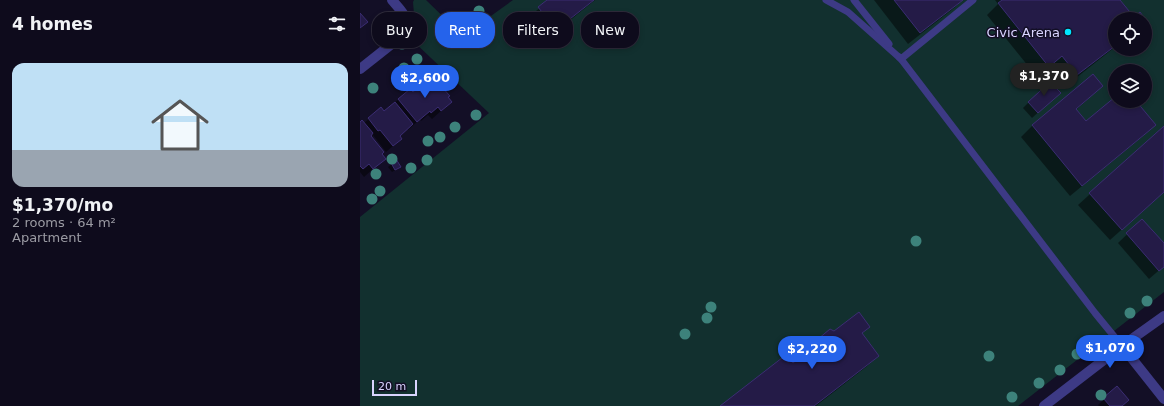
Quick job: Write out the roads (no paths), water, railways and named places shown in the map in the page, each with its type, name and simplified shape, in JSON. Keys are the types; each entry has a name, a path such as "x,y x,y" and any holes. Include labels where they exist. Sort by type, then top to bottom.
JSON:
{"street":[{"path":"360,69 403,35 407,28 408,22 404,14 392,0"},
{"path":"1044,406 1164,316"},
{"path":"1122,346 1164,399"}],"lane":[{"path":"826,0 848,12 901,59"},
{"path":"854,0 1122,346"},
{"path":"901,59 973,0"}],"place":[{"name":"Civic Arena","path":"1068,32"}]}
